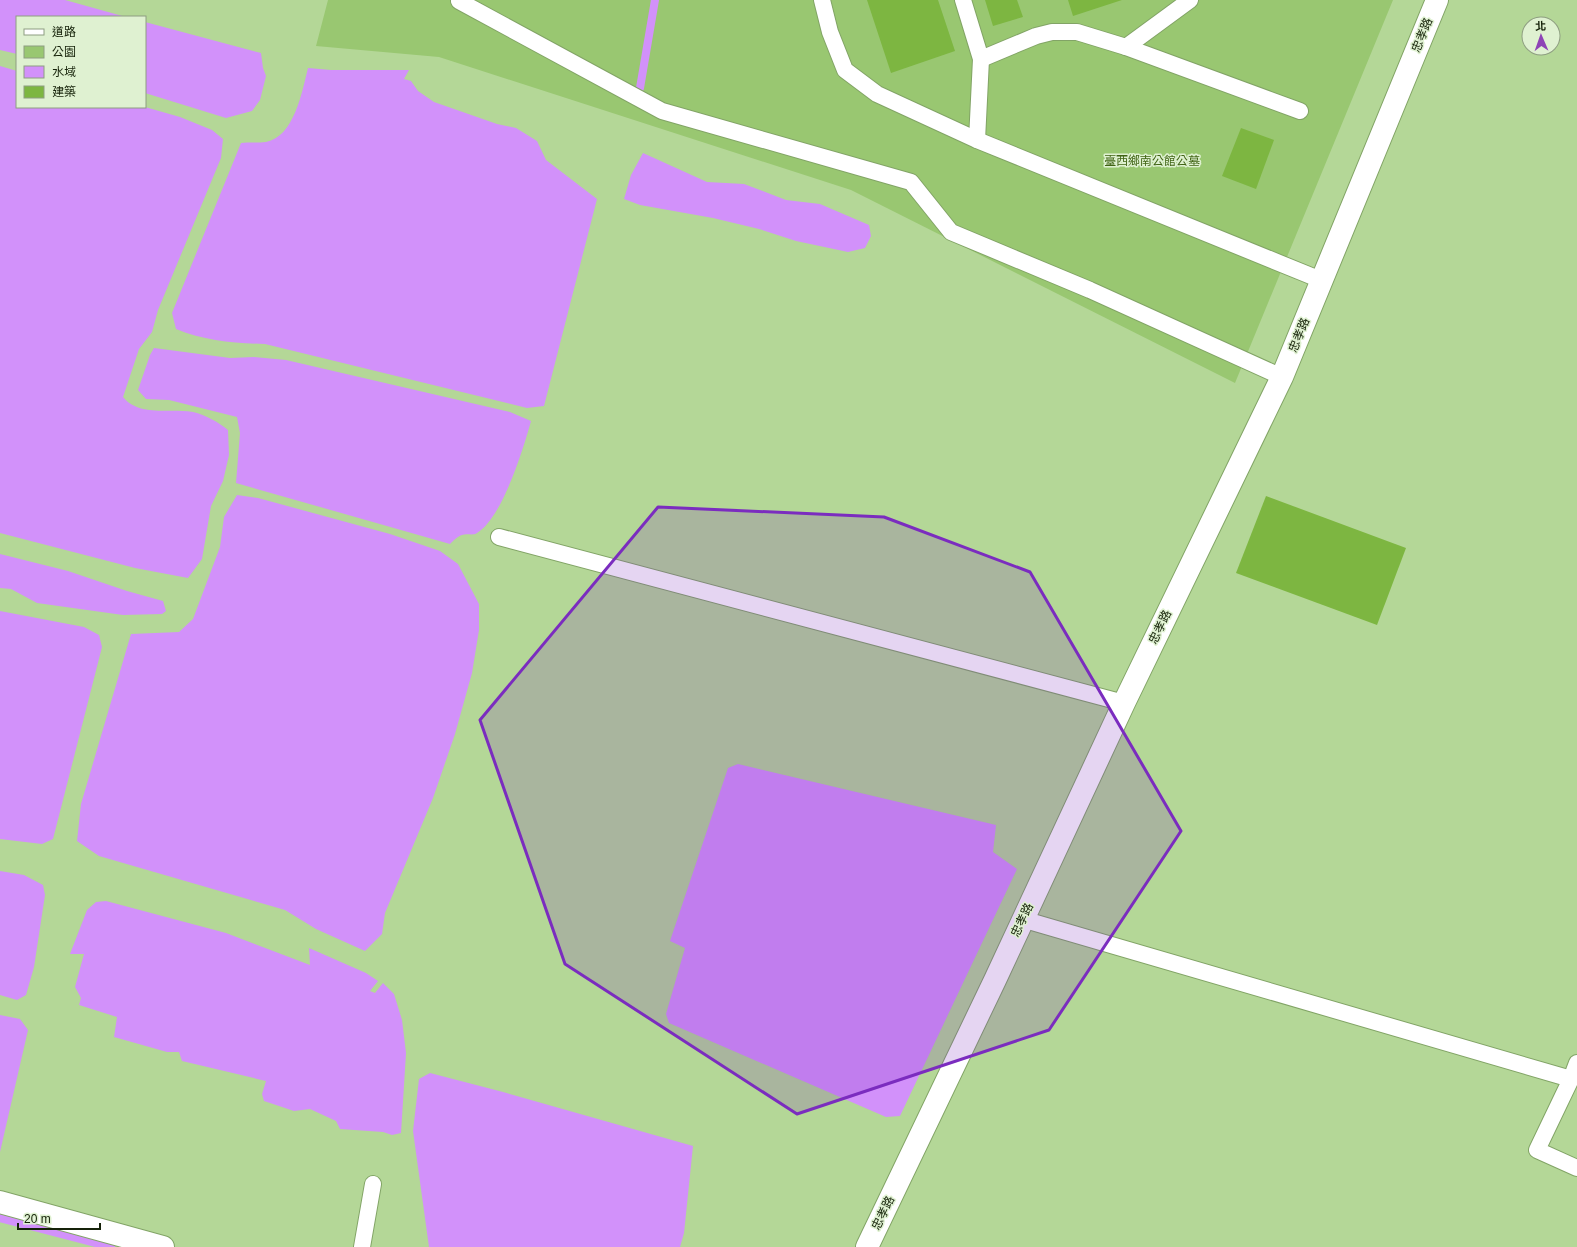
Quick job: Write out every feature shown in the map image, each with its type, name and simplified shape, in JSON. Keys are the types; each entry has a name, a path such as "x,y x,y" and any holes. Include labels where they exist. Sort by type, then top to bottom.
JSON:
{"street":[{"name":"忠孝路","path":"867,1247 1124,703 1282,377 1437,0"},
{"path":"0,1202 163,1247"}],"lane":[{"path":"822,0 830,32 845,70 877,94 977,140 1321,280"},
{"path":"963,0 981,59 977,140"},
{"path":"1126,47 1190,0"},
{"path":"459,1 662,111 911,182 951,232 1090,290 1282,377"},
{"path":"981,59 1036,36 1052,32 1077,32 1126,47 1300,111"},
{"path":"499,537 1124,703"},
{"path":"1022,919 1571,1079"},
{"path":"1577,1063 1571,1079 1537,1150 1577,1168"},
{"path":"362,1247 373,1184"}],"highlighted area":[{"path":"658,507 884,517 1030,572 1181,831 1049,1030 797,1114 565,964 480,720"}],"green space":[{"name":"臺西鄉南公館公墓","path":"328,0 1393,0 1235,383 851,190 439,57 316,46"}],"water":[{"path":"0,0 65,0 122,16 16,16 16,54 0,50"},
{"path":"146,22 261,53 263,68 266,76 260,100 252,111 226,118 146,93"},
{"path":"0,66 16,71 16,108 146,107 180,117 212,130 223,139 221,158 158,310 152,332 139,349 123,397 137,407 155,410 193,412 212,419 228,430 229,455 223,481 211,506 202,559 188,578 135,568 0,533"},
{"path":"308,68 331,70 409,70 404,79 411,81 418,91 434,102 497,124 516,128 537,141 546,160 597,199 544,406 527,408 265,344 220,341 176,329 172,313 241,143 266,142 276,138 284,132 295,112"},
{"path":"643,153 707,182 744,184 786,200 820,204 869,225 871,236 865,248 848,252 796,241 759,229 713,218 640,205 624,199 631,175"},
{"path":"154,348 230,358 254,357 286,360 510,412 531,421 517,465 503,499 495,513 486,525 477,533 460,536 450,544 236,483 240,433 237,417 169,400 146,399 138,390 150,355"},
{"path":"237,495 258,498 390,534 440,551 458,564 479,604 479,630 472,673 455,734 433,798 385,913 382,934 365,951 316,929 285,910 99,856 77,841 81,804 131,634 179,632 193,619 220,547 224,517"},
{"path":"0,554 68,571 127,591 163,601 166,611 162,614 123,615 37,603 11,589 0,588"},
{"path":"0,611 84,627 99,635 102,647 53,839 42,844 0,839"},
{"path":"738,764 996,825 993,852 1017,869 900,1116 886,1117 669,1023 666,1014 685,948 670,941 728,768"},
{"path":"0,871 24,875 43,885 45,895 34,967 26,995 17,1000 0,995"},
{"path":"106,901 226,933 310,965 309,948 366,973 378,981 370,991 375,993 383,983 394,994 402,1020 406,1053 401,1133 392,1135 383,1132 340,1129 336,1121 310,1109 294,1111 264,1101 262,1094 266,1081 182,1061 179,1052 167,1052 114,1037 117,1017 79,1005 81,998 75,987 84,954 70,954 87,910 96,902"},
{"path":"0,1015 20,1019 28,1030 0,1152"},
{"path":"430,1073 503,1092 693,1146 684,1233 680,1247 429,1247 413,1131 419,1079"}],"building":[{"path":"867,0 938,0 955,51 891,73"},
{"path":"985,0 1017,0 1023,17 993,26"},
{"path":"1068,0 1122,0 1073,16"},
{"path":"1241,128 1274,140 1256,189 1222,176"},
{"path":"1266,496 1406,548 1377,625 1236,573"}],"waterway":[{"path":"640,88 655,0"},
{"path":"0,1218 111,1247"}]}
